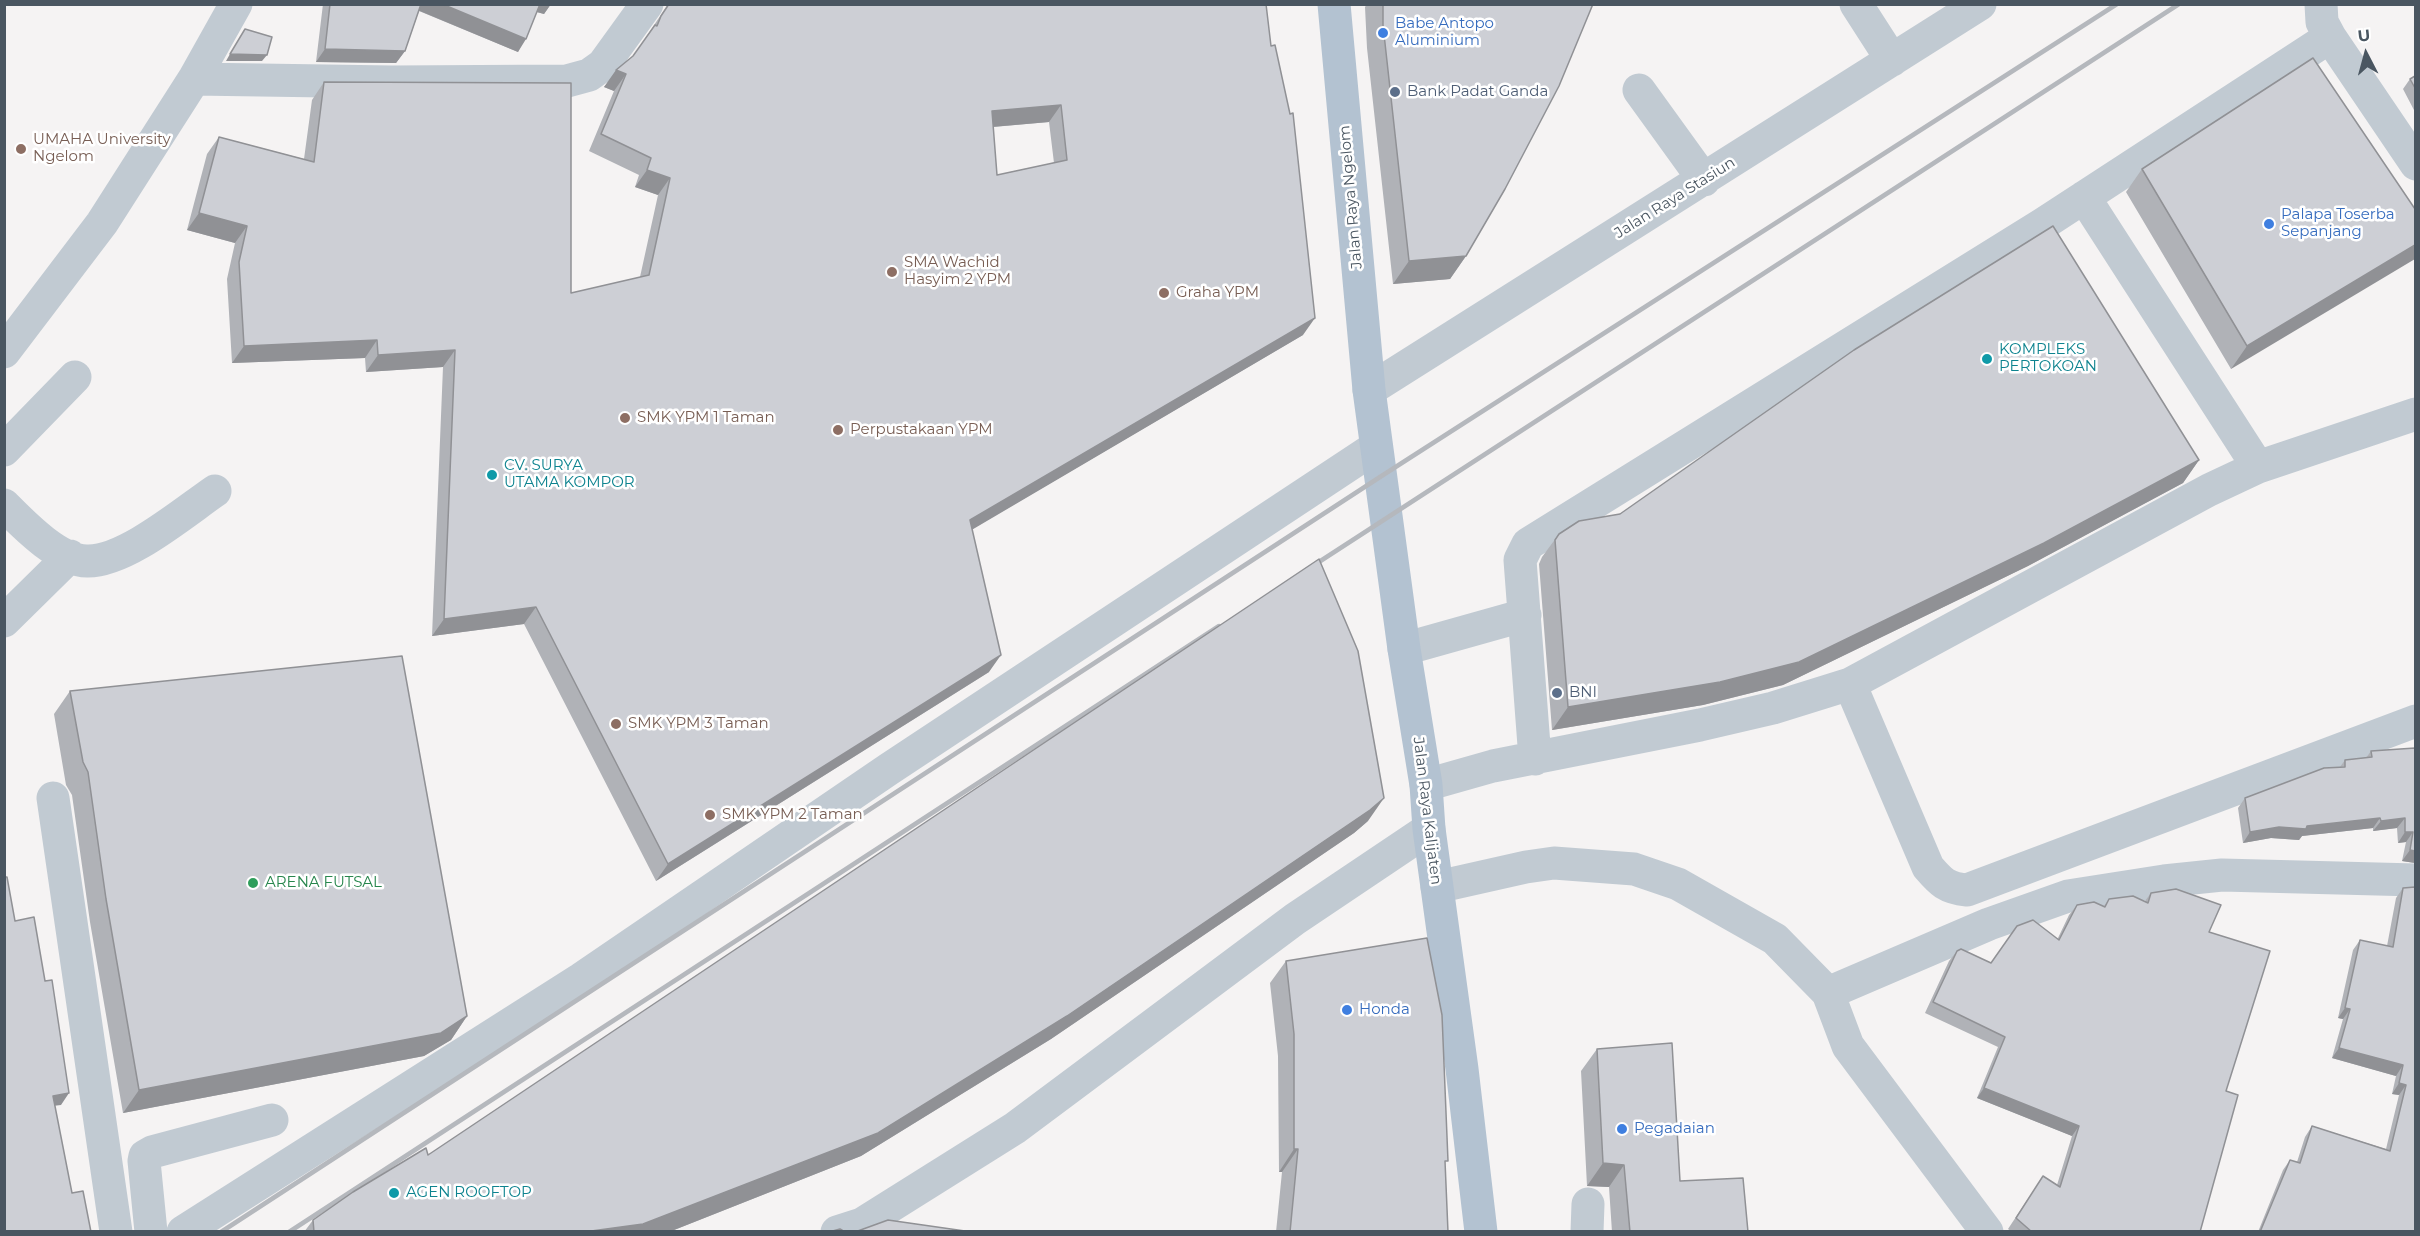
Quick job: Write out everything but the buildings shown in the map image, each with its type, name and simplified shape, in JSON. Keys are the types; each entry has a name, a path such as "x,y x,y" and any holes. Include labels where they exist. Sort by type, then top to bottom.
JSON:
{"main road":[{"name":"Jalan Raya Ngelom","path":"1334,4 1369,390"},
{"name":"Jalan Raya Kalijaten","path":"1369,390 1404,649 1426,785 1429,829 1481,1232"}],"street":[{"path":"4,352 102,223 194,79 237,4"},
{"path":"194,79 392,82 567,81 589,75 603,64 647,4"},
{"path":"1856,4 1892,60"},
{"name":"Jalan Raya Stasiun","path":"1369,390 1980,4"},
{"path":"2322,4 2322,22 2330,37 2415,164"},
{"path":"1535,759 1520,560 1528,544 2043,224 2330,37"},
{"path":"1639,90 1704,180"},
{"path":"2084,197 2258,467"},
{"path":"2043,224 2061,254"},
{"path":"4,450 75,377"},
{"path":"1426,785 1493,766 1773,708 1850,684 2209,490 2258,467 2415,414"},
{"path":"183,1232 580,979 889,769 1376,447"},
{"path":"2191,460 2209,490"},
{"path":"4,505 39,540 85,561 102,560 135,546 215,491"},
{"path":"4,621 70,556"},
{"path":"1404,649 1525,615"},
{"path":"1850,684 1928,867 1941,881 1952,888 1967,890 2415,721"},
{"path":"53,798 116,1232"},
{"path":"837,1232 862,1224 1015,1128 1295,919 1429,829"},
{"path":"1437,887 1554,863 1634,869 1678,884 1775,939 1828,993 1848,1046 1987,1232"},
{"path":"1828,993 1989,924 2068,896 2164,881 2222,875 2415,880"},
{"path":"151,1232 145,1156 152,1152 272,1120"}],"railway":[{"path":"221,1232 1380,477 2117,4"},
{"path":"1305,571 2179,4"},
{"path":"289,1232 1219,626"}],"place":[{"name":"Babe Antopo Aluminium","path":"1383,33"},
{"name":"Bank Padat Ganda","path":"1395,92"},
{"name":"UMAHA University Ngelom","path":"21,149"},
{"name":"Palapa Toserba Sepanjang","path":"2269,224"},
{"name":"SMA Wachid Hasyim 2 YPM","path":"892,272"},
{"name":"Graha YPM","path":"1164,293"},
{"name":"KOMPLEKS PERTOKOAN","path":"1987,359"},
{"name":"SMK YPM 1 Taman","path":"625,418"},
{"name":"Perpustakaan YPM","path":"838,430"},
{"name":"CV. SURYA UTAMA KOMPOR","path":"492,475"},
{"name":"BNI","path":"1557,693"},
{"name":"SMK YPM 3 Taman","path":"616,724"},
{"name":"SMK YPM 2 Taman","path":"710,815"},
{"name":"ARENA FUTSAL","path":"253,883"},
{"name":"Honda","path":"1347,1010"},
{"name":"Pegadaian","path":"1622,1129"},
{"name":"AGEN ROOFTOP","path":"394,1193"}]}
